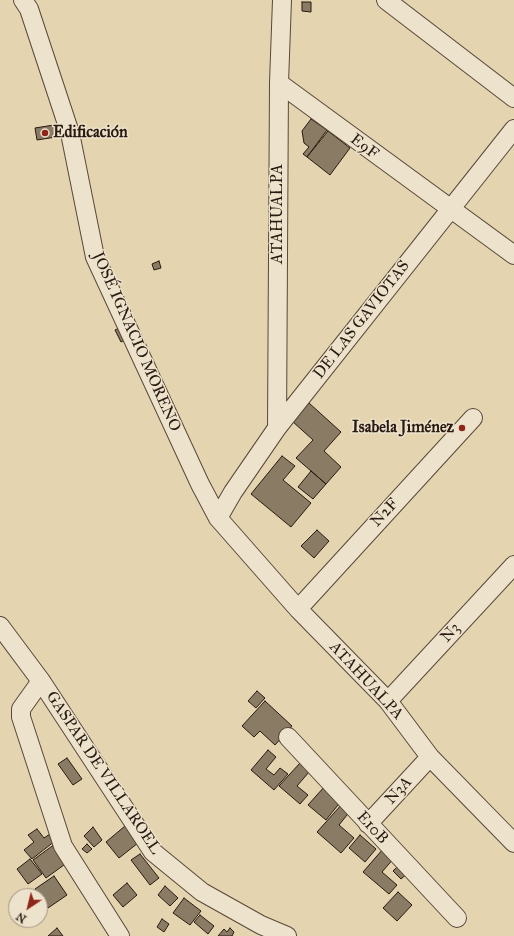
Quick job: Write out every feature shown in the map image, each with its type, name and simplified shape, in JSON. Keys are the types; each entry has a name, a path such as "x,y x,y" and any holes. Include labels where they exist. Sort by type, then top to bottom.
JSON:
{"street":[{"name":"JOSÉ IGNACIO MORENO","path":"23,0 29,9 70,133 95,257 200,484 218,518"},
{"name":"ATAHUALPA","path":"277,428 279,84 282,0"},
{"path":"386,0 514,98"},
{"name":"E9F","path":"279,84 450,210 514,255"},
{"name":"DE LAS GAVIOTAS","path":"218,518 233,492 277,428 514,129"},
{"name":"N2F","path":"298,609 473,418"},
{"name":"ATAHUALPA","path":"218,518 298,609 388,701 430,757 514,843"},
{"name":"N3","path":"388,701 514,565"},
{"name":"GASPAR DE VILLAROEL","path":"0,626 41,681 152,852 202,892 261,925 287,936"},
{"path":"41,681 21,709 21,717 63,846 120,936"},
{"name":"E10B","path":"288,737 457,918"},
{"name":"N3A","path":"368,824 430,757"},
{"path":"105,912 134,936"}],"building":[{"path":"302,2 311,2 311,12 302,11"},
{"path":"311,119 327,130 307,157 303,154 309,147 304,143 302,131"},
{"name":"Edificación","path":"54,125 56,137 37,140 35,128"},
{"path":"328,131 350,148 330,175 307,157"},
{"path":"159,261 161,268 154,270 152,264"},
{"path":"125,325 131,337 121,342 115,330"},
{"path":"309,403 341,432 324,451 341,467 326,484 296,458 313,440 292,421"},
{"path":"282,456 295,466 283,480 311,503 291,527 251,494"},
{"path":"311,471 326,484 313,499 298,487"},
{"path":"317,530 329,541 314,558 301,546"},
{"path":"257,691 265,698 256,708 248,701"},
{"path":"265,701 292,726 275,745 260,731 254,737 242,726"},
{"path":"268,750 276,757 266,769 274,775 280,768 288,774 274,790 251,770"},
{"path":"67,758 82,779 73,785 58,764"},
{"path":"300,763 309,772 297,786 308,795 300,804 279,786"},
{"path":"325,786 342,800 326,820 308,805"},
{"path":"343,803 351,810 339,825 354,838 341,853 317,832"},
{"path":"125,826 138,843 119,858 106,842"},
{"path":"93,827 102,840 94,847 84,836"},
{"path":"37,829 44,838 50,834 55,841 32,859 24,850 34,842 28,835"},
{"path":"360,835 376,849 365,862 349,848"},
{"path":"55,844 68,862 46,878 33,860"},
{"path":"87,844 92,849 87,853 82,849"},
{"path":"383,849 394,858 382,872 397,885 389,894 363,872"},
{"path":"140,854 159,878 150,885 131,860"},
{"path":"30,859 42,874 28,884 17,869"},
{"path":"399,865 408,873 401,879 393,871"},
{"path":"54,876 67,895 48,908 48,888 36,888"},
{"path":"127,883 137,895 123,907 113,895"},
{"path":"165,886 178,898 170,906 158,895"},
{"path":"398,892 412,905 397,921 383,908"},
{"path":"184,898 201,911 190,925 173,913"},
{"path":"200,915 214,926 208,934 194,922"},
{"path":"162,919 169,924 164,932 157,927"},
{"path":"57,928 63,936 48,936"},
{"path":"230,928 234,932 232,936 218,936 224,929 227,932"}],"place":[{"name":"Edificación","path":"45,133"},
{"name":"Isabela Jiménez","path":"462,428"}]}
